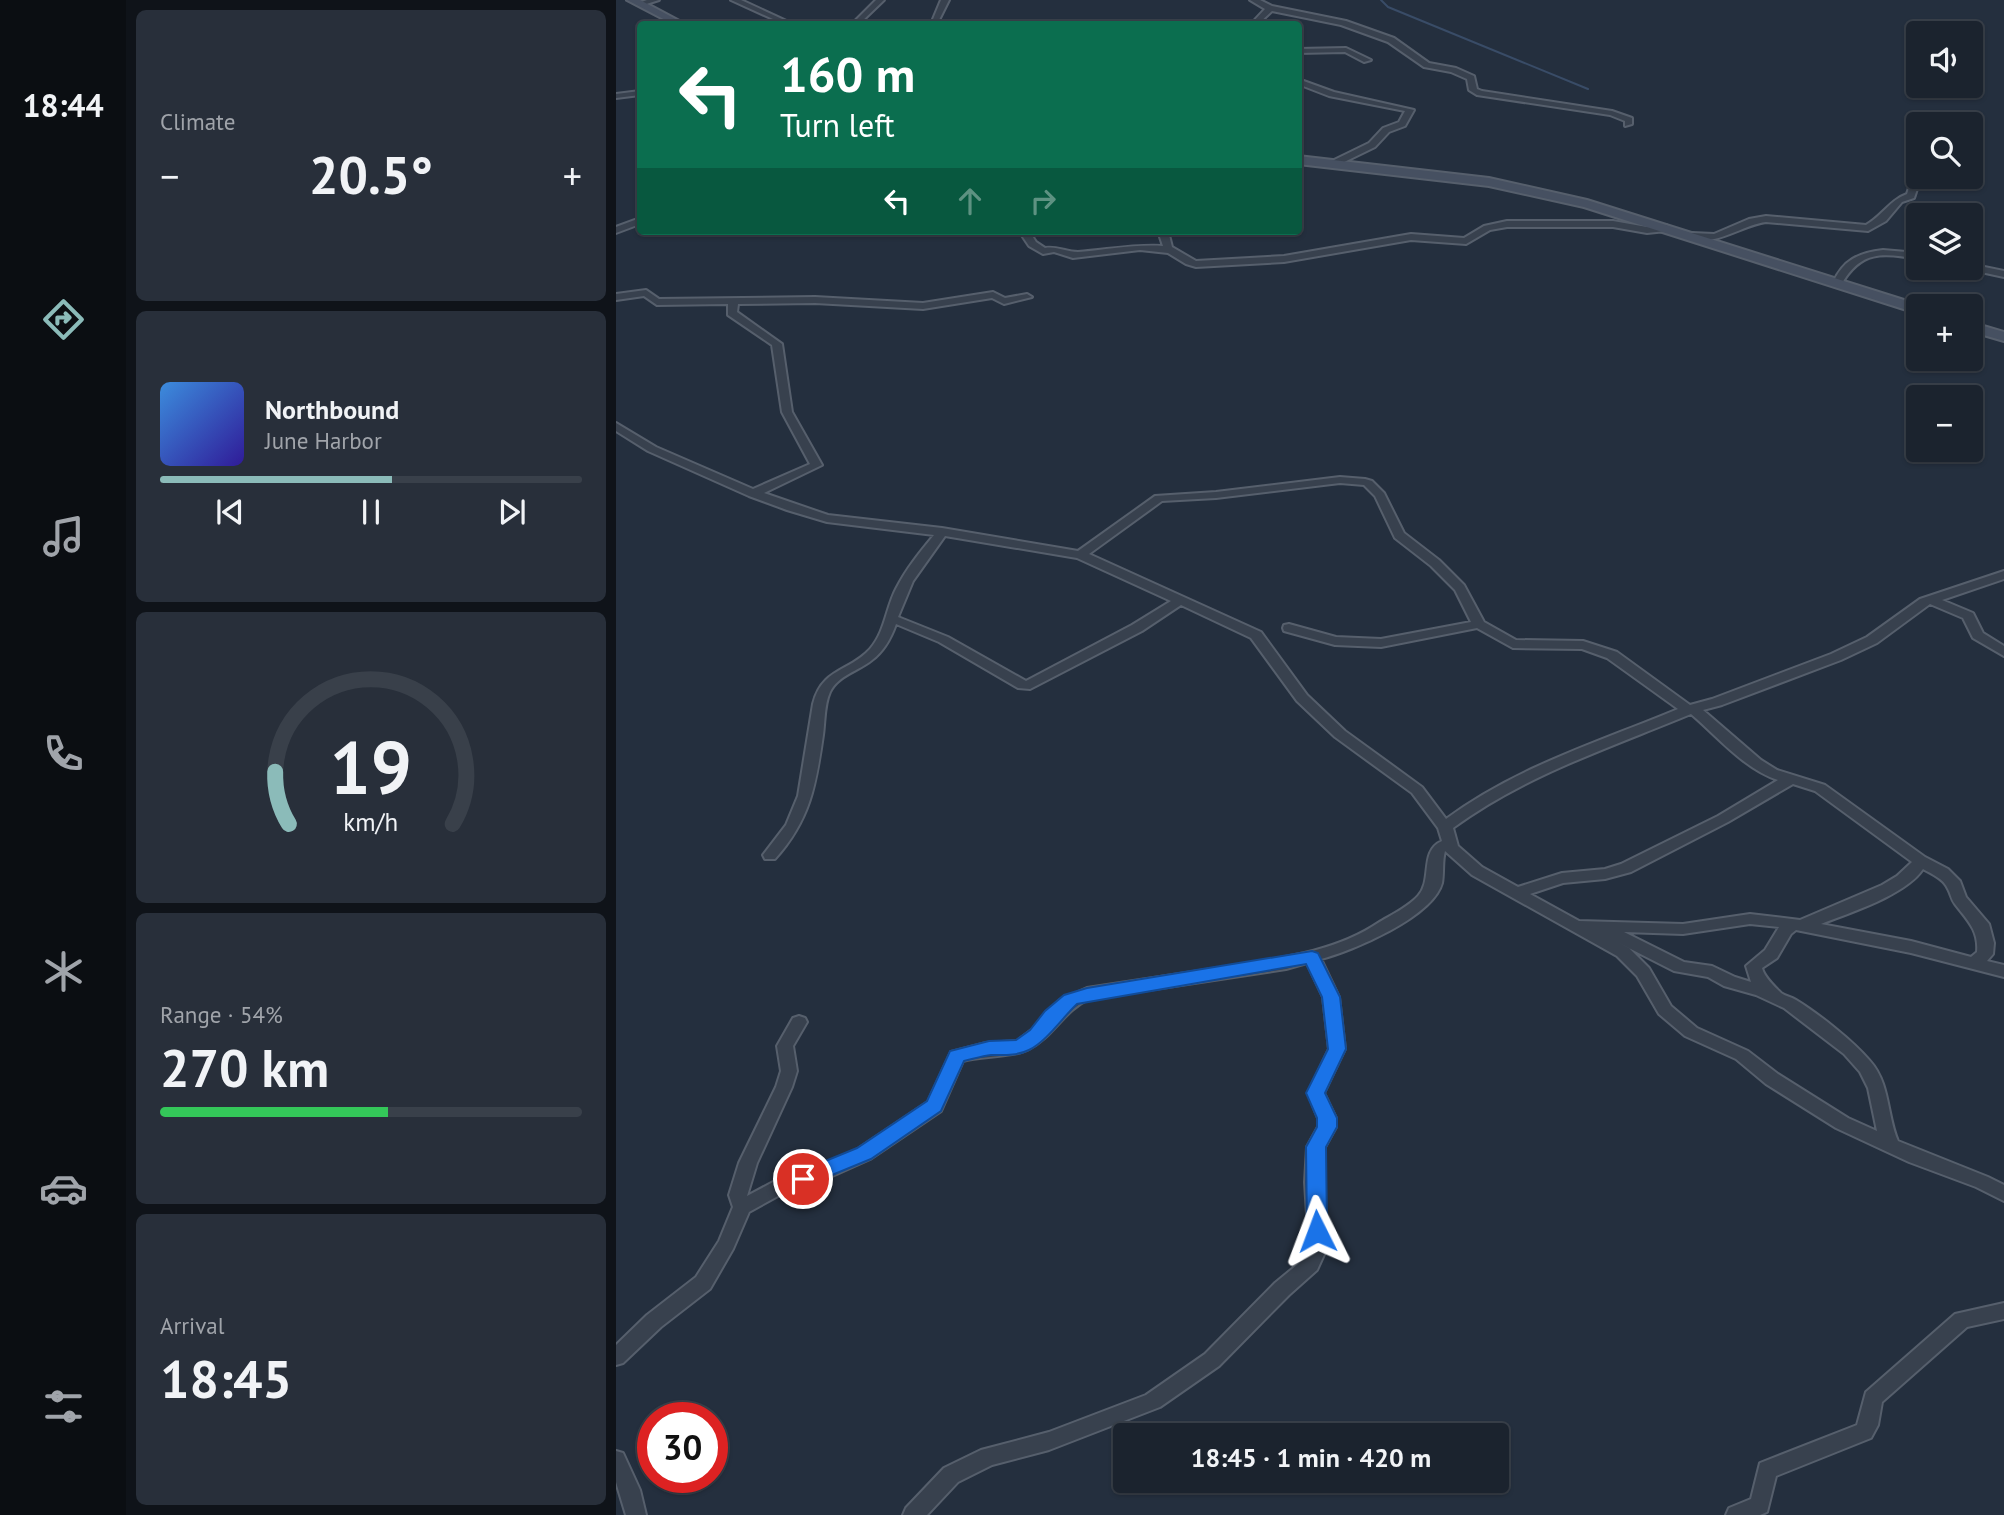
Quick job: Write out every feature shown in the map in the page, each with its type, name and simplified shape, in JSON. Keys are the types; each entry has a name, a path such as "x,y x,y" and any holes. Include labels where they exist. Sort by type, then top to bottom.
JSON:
{"street":[{"path":"636,2 655,0"},
{"path":"735,0 782,21"},
{"path":"858,21 880,0"},
{"path":"935,21 945,0"},
{"path":"1254,0 1270,8 1343,23 1391,40 1427,65 1454,70 1471,78 1473,90 1480,93 1612,113 1629,120 1628,124"},
{"path":"636,2 674,21"},
{"path":"1257,21 1270,8"},
{"path":"1302,51 1346,50 1367,60"},
{"path":"1302,83 1332,94 1410,110 1402,124 1386,130 1372,145 1333,164"},
{"path":"616,96 637,93"},
{"path":"1302,160 1489,182 1587,204 1906,305"},
{"path":"1692,236 1715,237 1752,221 1766,219 1868,228 1883,219 1899,200 1911,195 1913,189"},
{"path":"616,230 637,222"},
{"path":"1164,235 1168,248 1189,262 1209,263 1284,259 1412,237 1466,242 1487,228 1507,224 1613,224 1647,230 1666,228"},
{"path":"1026,235 1032,244 1043,251 1055,249 1073,255 1140,247 1172,250"},
{"path":"1838,283 1840,275 1853,260 1876,252 1906,255"},
{"path":"1983,270 2004,274"},
{"path":"616,297 646,293 657,302 816,300 923,306 993,295 1004,301 1027,297"},
{"path":"733,302 732,313 777,344 787,412 816,465 753,494"},
{"path":"1983,330 2004,337"},
{"path":"616,426 652,449 753,494 827,518 942,532 1080,555 1256,635 1302,698 1340,734 1417,790 1447,835 1451,848 1477,870 1623,952 1643,972 1665,1010 1692,1032 1742,1055 1772,1079 1842,1123 1892,1147 1982,1182 2004,1194"},
{"path":"1080,555 1159,498 1216,495 1340,480 1368,483 1380,495 1399,535 1435,563 1460,588 1479,624 1513,644 1583,645 1612,655 1690,709 1756,763 1772,772 1820,788 1920,861 1943,873 1955,885 1959,900 1981,924 1986,943 1985,954 1972,964"},
{"path":"770,855 795,823 805,802 818,709 824,691 839,671 871,655 883,641 902,589 942,532"},
{"path":"616,1357 654,1321 703,1283 727,1244 742,1207 782,1186 824,1172 864,1154 934,1106 957,1056 989,1048 1011,1049 1022,1045 1037,1035 1052,1016 1071,999 1087,994 1312,957 1375,933 1423,901 1434,884 1435,860 1439,848 1472,804 1546,769 1690,709 1717,702 1836,657 1872,640 1932,600 2004,575"},
{"path":"1932,600 1968,616 1978,635 2004,652"},
{"path":"892,619 915,625 965,650 1023,685 1030,685 1137,628 1179,601"},
{"path":"1289,628 1335,641 1381,643 1479,624"},
{"path":"1516,893 1562,877 1605,874 1626,868 1723,819 1782,783 1795,779"},
{"path":"1892,1147 1885,1131 1876,1088 1867,1068 1850,1050 1776,996 1756,977 1754,966 1771,954 1785,930 1893,886 1910,876 1920,861"},
{"path":"1571,924 1683,929 1750,919 1798,925 1911,947 2004,971"},
{"path":"1595,926 1648,949 1679,967 1712,972 1741,987 1776,996"},
{"path":"913,1515 951,1475 988,1457 1049,1441 1153,1401 1212,1360 1282,1289 1310,1265 1318,1248 1314,1182 1316,1147 1327,1127 1327,1118 1316,1093 1337,1049 1331,997 1312,957"},
{"path":"742,1207 738,1195 748,1163 784,1087 789,1072 785,1046 799,1022"},
{"path":"1737,1515 1760,1505 1767,1470 1796,1461 1828,1443 1864,1432 1873,1398 1962,1320 2004,1311"},
{"path":"616,1460 630,1490 636,1515"}],"waterway":[{"path":"1381,0 1388,7 1588,89"}],"route":[{"path":"803,1179 864,1154 934,1106 957,1056 989,1048 1011,1049 1022,1045 1037,1035 1052,1016 1071,999 1087,994 1312,957 1331,997 1337,1049 1316,1093 1327,1118 1327,1127 1316,1147 1314,1182 1317,1231"}]}
